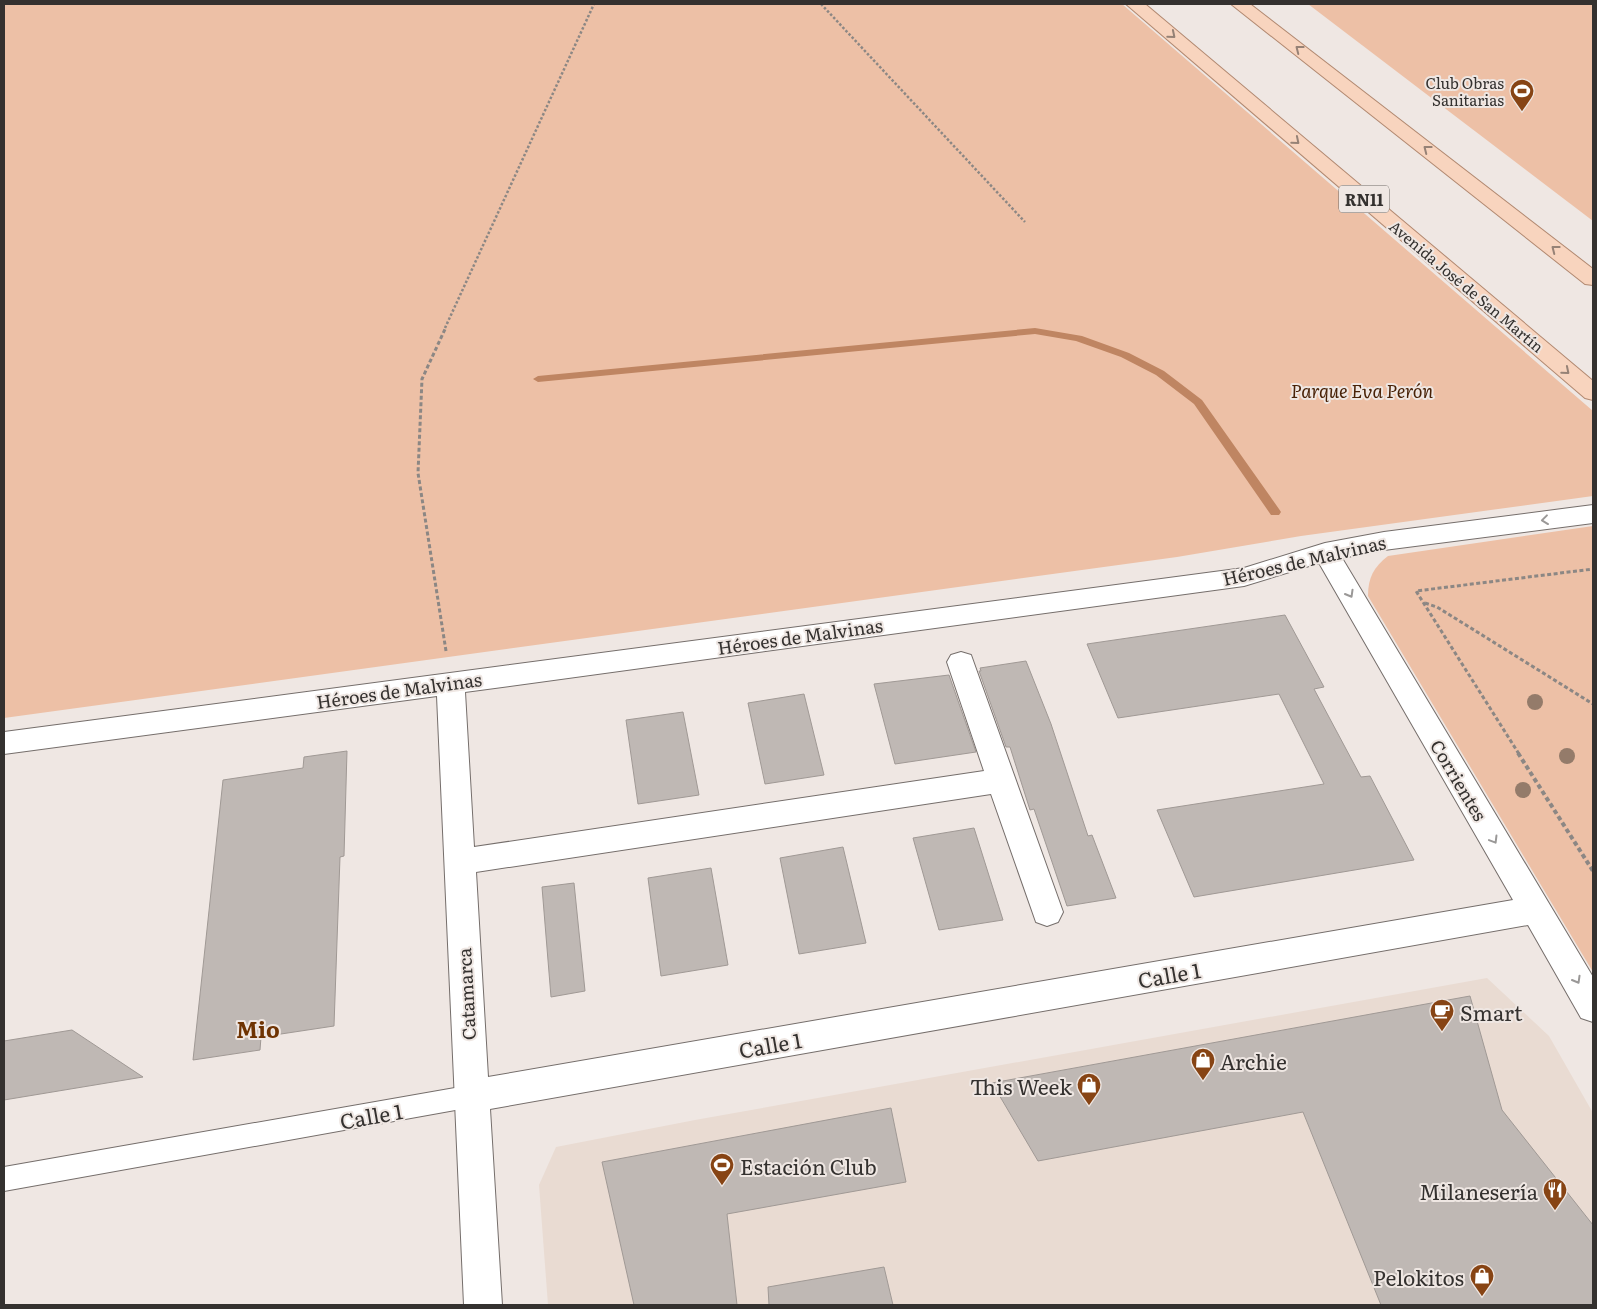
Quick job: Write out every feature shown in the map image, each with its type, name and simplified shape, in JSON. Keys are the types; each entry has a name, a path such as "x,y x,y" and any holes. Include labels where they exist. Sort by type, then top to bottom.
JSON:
{"main road":[{"name":"Avenida José de San Martín","path":"1135,4 1593,393"},
{"path":"1240,4 1593,280"}],"street":[{"name":"Héroes de Malvinas","path":"4,743 1244,577 1325,552 1384,541 1593,514"},
{"name":"Corrientes","path":"1325,552 1593,1007"},
{"path":"961,662 1047,912"},
{"name":"Catamarca","path":"450,683 483,1305"},
{"path":"459,862 1002,780"},
{"name":"Calle 1","path":"472,1096 1536,910"}],"lane":[{"name":"Calle 1","path":"4,1179 472,1096"}],"path":[{"path":"450,683 438,591 418,473 422,379 594,4"},
{"path":"821,4 1025,222"},
{"path":"1593,568 1416,591 1593,871"},
{"path":"1424,603 1437,608 1593,704"}],"shaded area":[{"path":"1487,978 1549,1036 1593,1113 1593,1305 548,1305 539,1185 556,1147 695,1120"}],"green space":[{"name":"Parque Eva Perón","path":"4,4 1122,4 1593,411 1593,496 1301,536 1177,557 4,718"},
{"name":"Club Obras Sanitarias","path":"1308,4 1593,4 1593,221"},
{"path":"1593,526 1593,972 1368,596 1369,583 1373,573 1388,556"}],"building":[{"path":"1285,615 1324,687 1314,689 1361,777 1370,776 1414,860 1194,897 1157,810 1324,784 1279,694 1118,718 1087,644"},
{"path":"1026,661 1051,724 1088,836 1092,835 1116,898 1067,906 1034,809 1030,810 1010,747 1006,747 979,671 981,671 980,668"},
{"path":"949,675 976,752 895,764 874,684"},
{"path":"804,694 824,775 765,784 748,703"},
{"path":"683,712 699,795 638,804 626,720"},
{"path":"347,751 344,856 340,857 334,1026 261,1037 260,1050 193,1060 223,780 303,768 304,757"},
{"path":"974,828 1003,920 939,930 913,838"},
{"path":"843,847 866,943 799,954 780,858"},
{"path":"711,868 728,965 661,976 648,878"},
{"path":"574,883 585,991 551,997 542,887"},
{"path":"1470,996 1502,1110 1593,1225 1593,1305 1381,1305 1303,1112 1038,1161 992,1083"},
{"path":"72,1030 143,1077 4,1100 4,1041"},
{"path":"891,1108 906,1182 727,1214 737,1305 634,1305 602,1162"},
{"path":"884,1267 893,1305 769,1305 768,1287"}],"waterway":[{"path":"538,379 993,334 1035,331 1078,338 1125,355 1160,373 1198,402 1275,512"}],"place":[{"name":"Club Obras Sanitarias","path":"1522,112"},
{"name":"Smart","path":"1442,1032"},
{"name":"Archie","path":"1203,1081"},
{"name":"This Week","path":"1089,1106"},
{"name":"Estación Club","path":"722,1186"},
{"name":"Milanesería","path":"1555,1211"},
{"name":"Pelokitos","path":"1482,1297"}],"district":[{"name":"Mio","path":"258,1028"}]}
